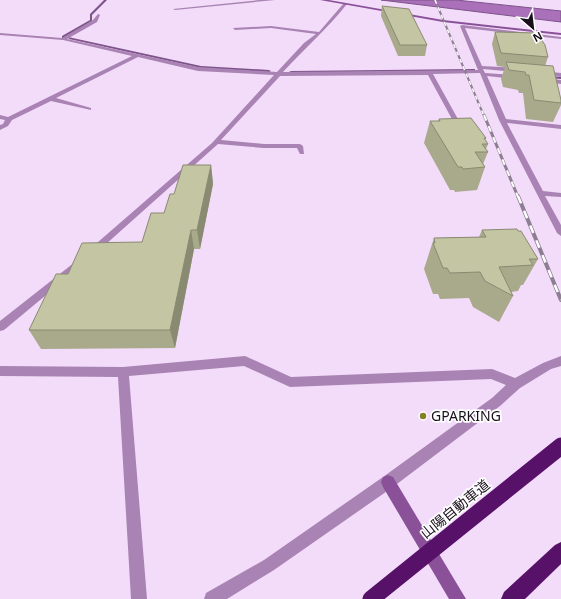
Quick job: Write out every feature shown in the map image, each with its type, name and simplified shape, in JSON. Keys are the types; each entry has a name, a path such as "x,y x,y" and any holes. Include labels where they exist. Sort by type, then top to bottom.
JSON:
{"highway":[{"name":"山陽自動車道","path":"371,599 561,446"},
{"path":"511,599 561,551"}],"street":[{"path":"174,9 273,0"},
{"path":"322,0 443,21 561,34"},
{"path":"0,327 63,278 215,142 306,44 320,33 346,4"},
{"path":"63,39 95,21 98,15"},
{"path":"235,29 271,26 320,33"},
{"path":"561,38 462,26 502,120 541,192 561,233"},
{"path":"0,34 63,39 198,69 279,74 430,73 482,70 524,71"},
{"path":"0,128 6,125 9,119 136,56"},
{"path":"482,70 522,78"},
{"path":"539,72 561,75"},
{"path":"430,73 456,121"},
{"path":"538,80 561,82"},
{"path":"52,98 89,109"},
{"path":"0,117 9,119"},
{"path":"502,120 561,127"},
{"path":"215,142 264,146 300,146 302,153"},
{"path":"541,192 561,195"},
{"path":"0,371 123,372 245,361 290,382 492,374 516,384"},
{"path":"212,599 269,565 388,482 490,406 516,384 547,366 561,361"},
{"path":"123,372 139,599"},
{"path":"388,482 458,599"}],"shaded area":[{"path":"381,0 456,0 561,11 561,22"}],"building":[{"path":"382,6 409,9 427,45 400,45"},
{"path":"495,32 537,33 545,45 548,57 501,53"},
{"path":"506,62 553,66 561,103 534,100 529,75 526,75 525,72 509,70"},
{"path":"471,118 486,138 484,138 488,144 482,144 488,152 475,152 485,167 463,169 462,167 458,167 430,121 440,121 439,119"},
{"path":"183,165 211,165 197,230 191,230 170,330 29,330 56,274 68,274 82,243 142,242 151,213 164,213 170,194 174,194"},
{"path":"517,229 518,231 521,231 538,259 529,259 533,265 499,267 513,296 485,281 480,272 450,273 447,268 443,268 433,243 435,243 434,238 486,237 482,230"}],"waterway":[{"path":"63,37 91,20 91,15 106,0"},
{"path":"69,38 201,67 269,71"},
{"path":"291,72 474,70"},
{"path":"547,77 561,78"}],"railway":[{"path":"435,0 484,116"},
{"path":"484,115 518,197"},
{"path":"518,196 561,300"}],"place":[{"name":"GPARKING","path":"423,416"}]}
